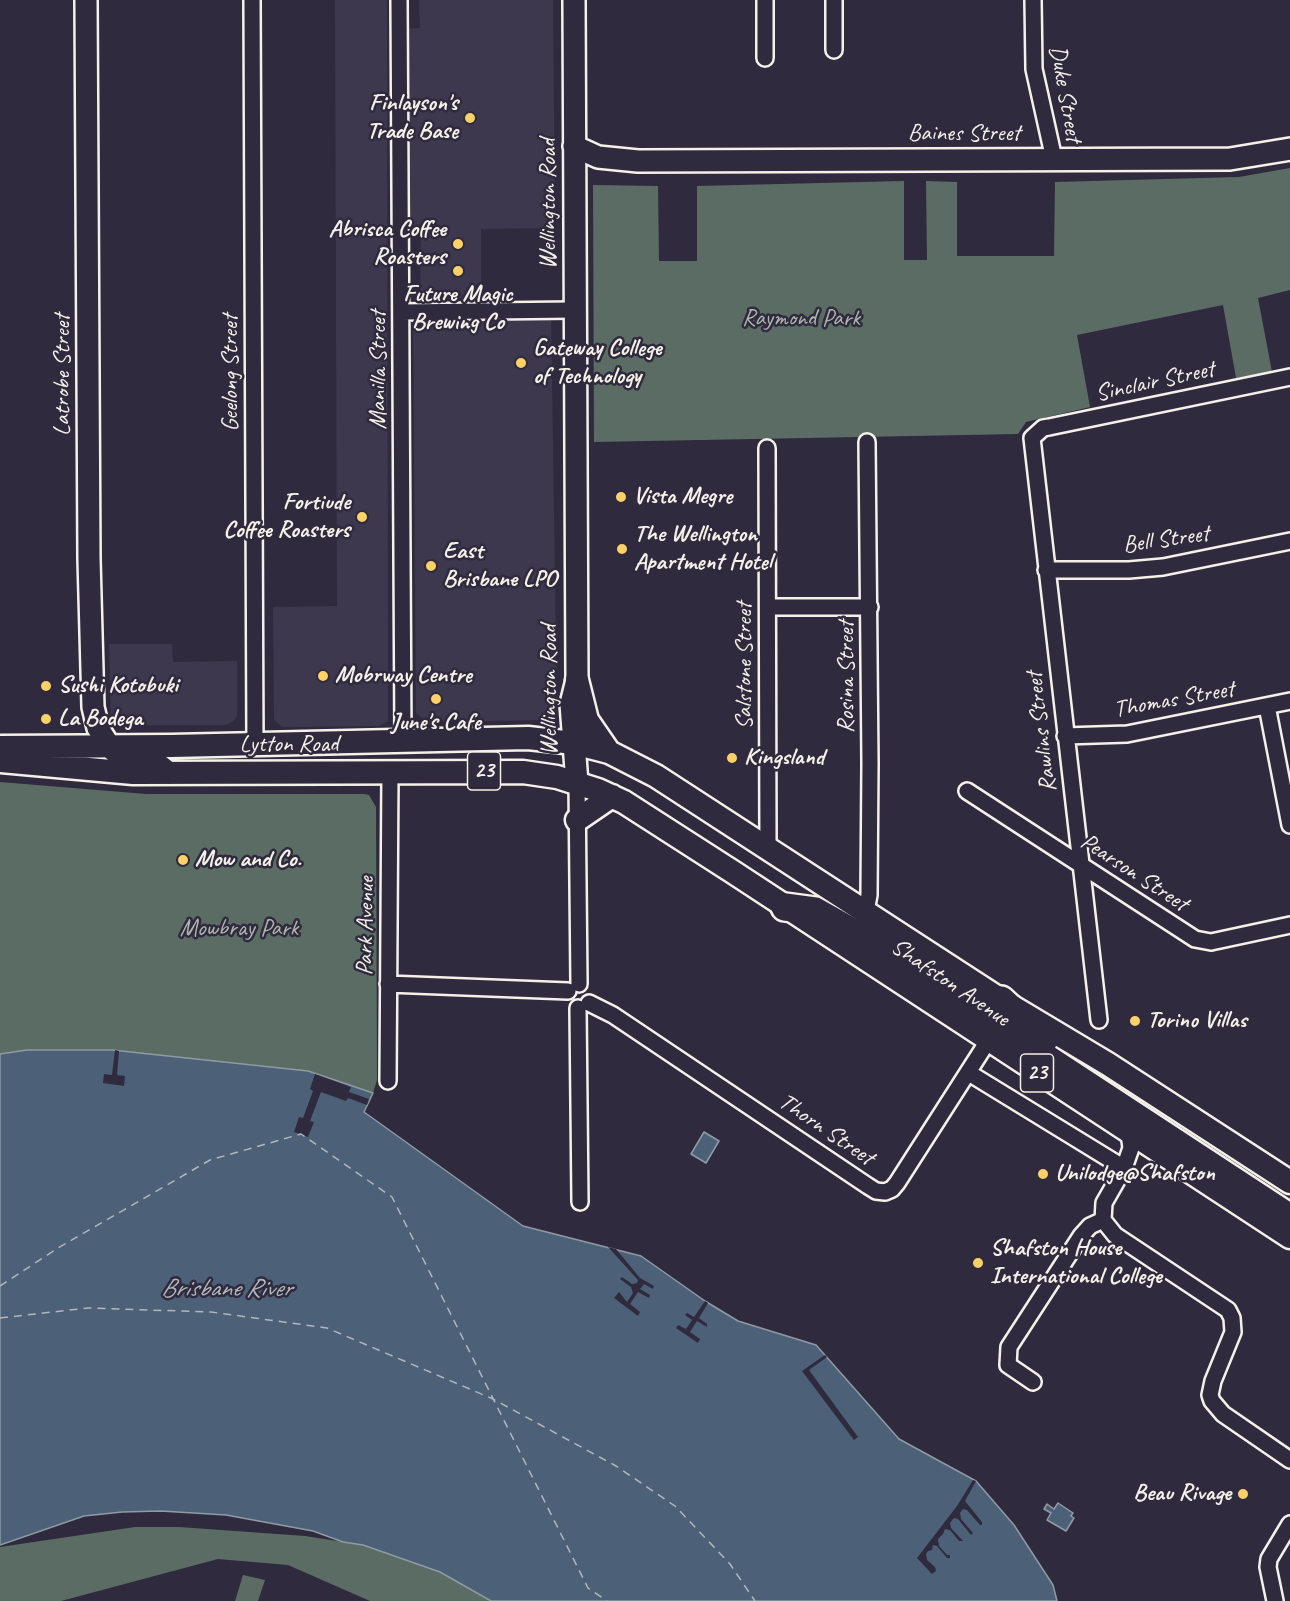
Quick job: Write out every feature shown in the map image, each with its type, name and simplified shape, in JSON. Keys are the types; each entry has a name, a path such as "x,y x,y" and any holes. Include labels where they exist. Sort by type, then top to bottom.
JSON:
{"highway":[{"path":"785,907 816,911 863,938 1290,1218"},
{"path":"1001,1000 1038,1036 1268,1186 1290,1198"}],"main road":[{"name":"Latrobe Street","path":"87,0 89,547 93,707 98,728 110,747"},
{"name":"Wellington Road","path":"574,0 577,680 572,704 577,783"},
{"name":"Baines Street","path":"574,146 598,157 638,161 1230,159 1290,149"},
{"name":"Baines Street","path":"574,183 598,170 638,161"},
{"path":"577,680 587,720 609,752"},
{"name":"Lytton Road","path":"0,747 255,745 528,738 574,742"},
{"name":"Shafston Avenue","path":"574,742 609,752 656,776 1001,1000 1108,1064 1290,1182"},
{"path":"110,747 116,753 130,759 153,760 169,773"},
{"name":"Lytton Road","path":"0,761 110,771 169,773 523,772 557,777 577,783"},
{"name":"Shafston Avenue","path":"577,783 612,796 651,819 1290,1237"},
{"path":"577,820 612,796"}],"street":[{"name":"Geelong Street","path":"252,0 255,745"},
{"name":"Manilla Street","path":"399,0 403,740"},
{"path":"765,0 765,58"},
{"path":"834,0 834,50"},
{"name":"Duke Street","path":"1033,0 1034,69 1054,159"},
{"path":"402,312 574,310"},
{"name":"Sinclair Street","path":"1032,438 1043,428 1290,377"},
{"name":"Rawlins Street","path":"1032,438 1099,1020"},
{"name":"Rosina Street","path":"866,911 869,896 870,607 867,442"},
{"name":"Salstone Street","path":"766,448 768,848"},
{"name":"Bell Street","path":"1046,570 1129,570 1163,567 1290,541"},
{"path":"768,607 870,607"},
{"name":"Thomas Street","path":"1065,736 1127,734 1290,701"},
{"path":"1266,706 1290,825"},
{"name":"Park Avenue","path":"388,1081 390,771"},
{"name":"Wellington Road","path":"573,987 577,783"},
{"name":"Pearson Street","path":"967,791 1200,941 1211,942 1290,925"},
{"path":"388,984 587,986 591,991 584,1005 577,1056 580,1202"},
{"path":"573,987 569,1002 584,1005"},
{"name":"Thorn Street","path":"584,1005 613,1015 876,1191 885,1192 892,1189 988,1041"},
{"path":"969,1073 1124,1168"},
{"path":"1130,1133 1131,1149 1124,1168 1104,1203 1103,1220 1115,1235 1228,1310 1232,1318 1233,1332 1213,1381 1210,1395 1212,1401 1222,1414 1290,1460"},
{"path":"1033,1382 1008,1365 1009,1347 1081,1236 1090,1226 1103,1220"},
{"path":"1275,1601 1268,1567 1269,1559 1290,1524"}],"shaded area":[{"path":"335,0 387,0 388,721 379,726 282,727 274,720 273,607 337,606"},
{"path":"419,0 553,0 555,228 481,229 481,298 426,299 420,294 421,230 410,229 408,29 420,28"},
{"path":"551,314 557,712 550,720 427,722 416,713 413,315"},
{"path":"109,644 172,644 173,662 237,661 237,716 234,721 226,725 136,725 111,722"}],"green space":[{"name":"Raymond Park","path":"1290,168 1290,290 1258,298 1272,372 1236,378 1223,305 1077,335 1090,407 1026,422 1018,434 594,442 593,185 658,186 659,261 697,261 697,186 904,181 904,260 927,260 926,181 957,182 957,256 1054,256 1055,182 1239,177"},
{"name":"Mowbray Park","path":"0,782 146,794 369,795 376,807 377,1080 373,1093 308,1071 112,1050 27,1050 0,1054"},
{"path":"135,1527 179,1527 305,1536 363,1545 440,1572 491,1601 370,1601 288,1565 218,1559 61,1601 0,1601 0,1547"},
{"path":"243,1575 265,1580 258,1601 235,1601"}],"water":[{"name":"Brisbane River","path":"27,1050 112,1050 308,1071 373,1093 364,1112 523,1226 641,1256 738,1321 816,1345 899,1439 976,1481 1014,1525 1053,1585 1057,1601 491,1601 440,1572 363,1545 343,1542 313,1531 226,1515 161,1511 84,1516 0,1545 0,1054"},
{"path":"704,1132 719,1141 706,1163 691,1154"},
{"path":"1058,1503 1073,1513 1071,1516 1074,1518 1066,1531 1047,1520 1051,1513 1044,1509 1047,1504 1054,1509"}],"pier":[{"path":"115,1050 119,1051 117,1075 125,1076 124,1086 103,1083 104,1074 112,1075"},
{"path":"315,1074 351,1087 349,1092 369,1099 367,1105 348,1098 346,1101 321,1092 310,1121 314,1122 308,1137 294,1132 299,1117 303,1118 313,1091 310,1089"},
{"path":"608,1247 616,1249 640,1278 654,1286 653,1289 644,1284 640,1289 650,1295 649,1298 638,1292 630,1304 640,1312 638,1316 614,1298 619,1292 627,1302 633,1293 631,1287 620,1279 622,1277 632,1284 637,1283 638,1280"},
{"path":"705,1301 708,1303 699,1318 707,1324 707,1327 697,1321 690,1332 700,1339 698,1343 676,1328 678,1325 686,1329 692,1320 685,1315 687,1313 694,1317"},
{"path":"825,1355 827,1357 809,1370 858,1437 854,1440 802,1371"},
{"path":"973,1480 976,1481 965,1501 982,1525 967,1510 963,1509 960,1513 961,1519 973,1533 971,1535 958,1519 954,1518 950,1523 951,1528 963,1541 959,1541 950,1530 945,1529 938,1539 939,1546 947,1555 950,1555 950,1558 947,1558 937,1546 933,1545 932,1550 926,1554 927,1560 935,1567 936,1571 932,1574 917,1558 957,1506"}],"ferry route":[{"path":"0,1286 58,1248 210,1160 301,1134 392,1197 588,1588 607,1601"},
{"path":"0,1318 88,1308 211,1312 327,1328 493,1399 616,1466 675,1506 730,1564 755,1601"}],"place":[{"name":"Finlayson's Trade Base","path":"470,118"},
{"name":"Abrisca Coffee Roasters","path":"458,244"},
{"name":"Future Magic Brewing Co","path":"458,271"},
{"name":"Gateway College of Technology","path":"521,363"},
{"name":"Vista Megre","path":"621,497"},
{"name":"Fortiude Coffee Roasters","path":"362,517"},
{"name":"The Wellington Apartment Hotel","path":"622,549"},
{"name":"East Brisbane LPO","path":"431,566"},
{"name":"Mobrway Centre","path":"323,676"},
{"name":"Sushi Kotobuki","path":"46,686"},
{"name":"June's Cafe","path":"436,699"},
{"name":"La Bodega","path":"46,719"},
{"name":"Kingsland","path":"732,758"},
{"name":"Mow and Co.","path":"183,860"},
{"name":"Torino Villas","path":"1135,1021"},
{"name":"Unilodge@Shafston","path":"1043,1174"},
{"name":"Shafston House International College","path":"978,1263"},
{"name":"Beau Rivage","path":"1243,1494"}]}
